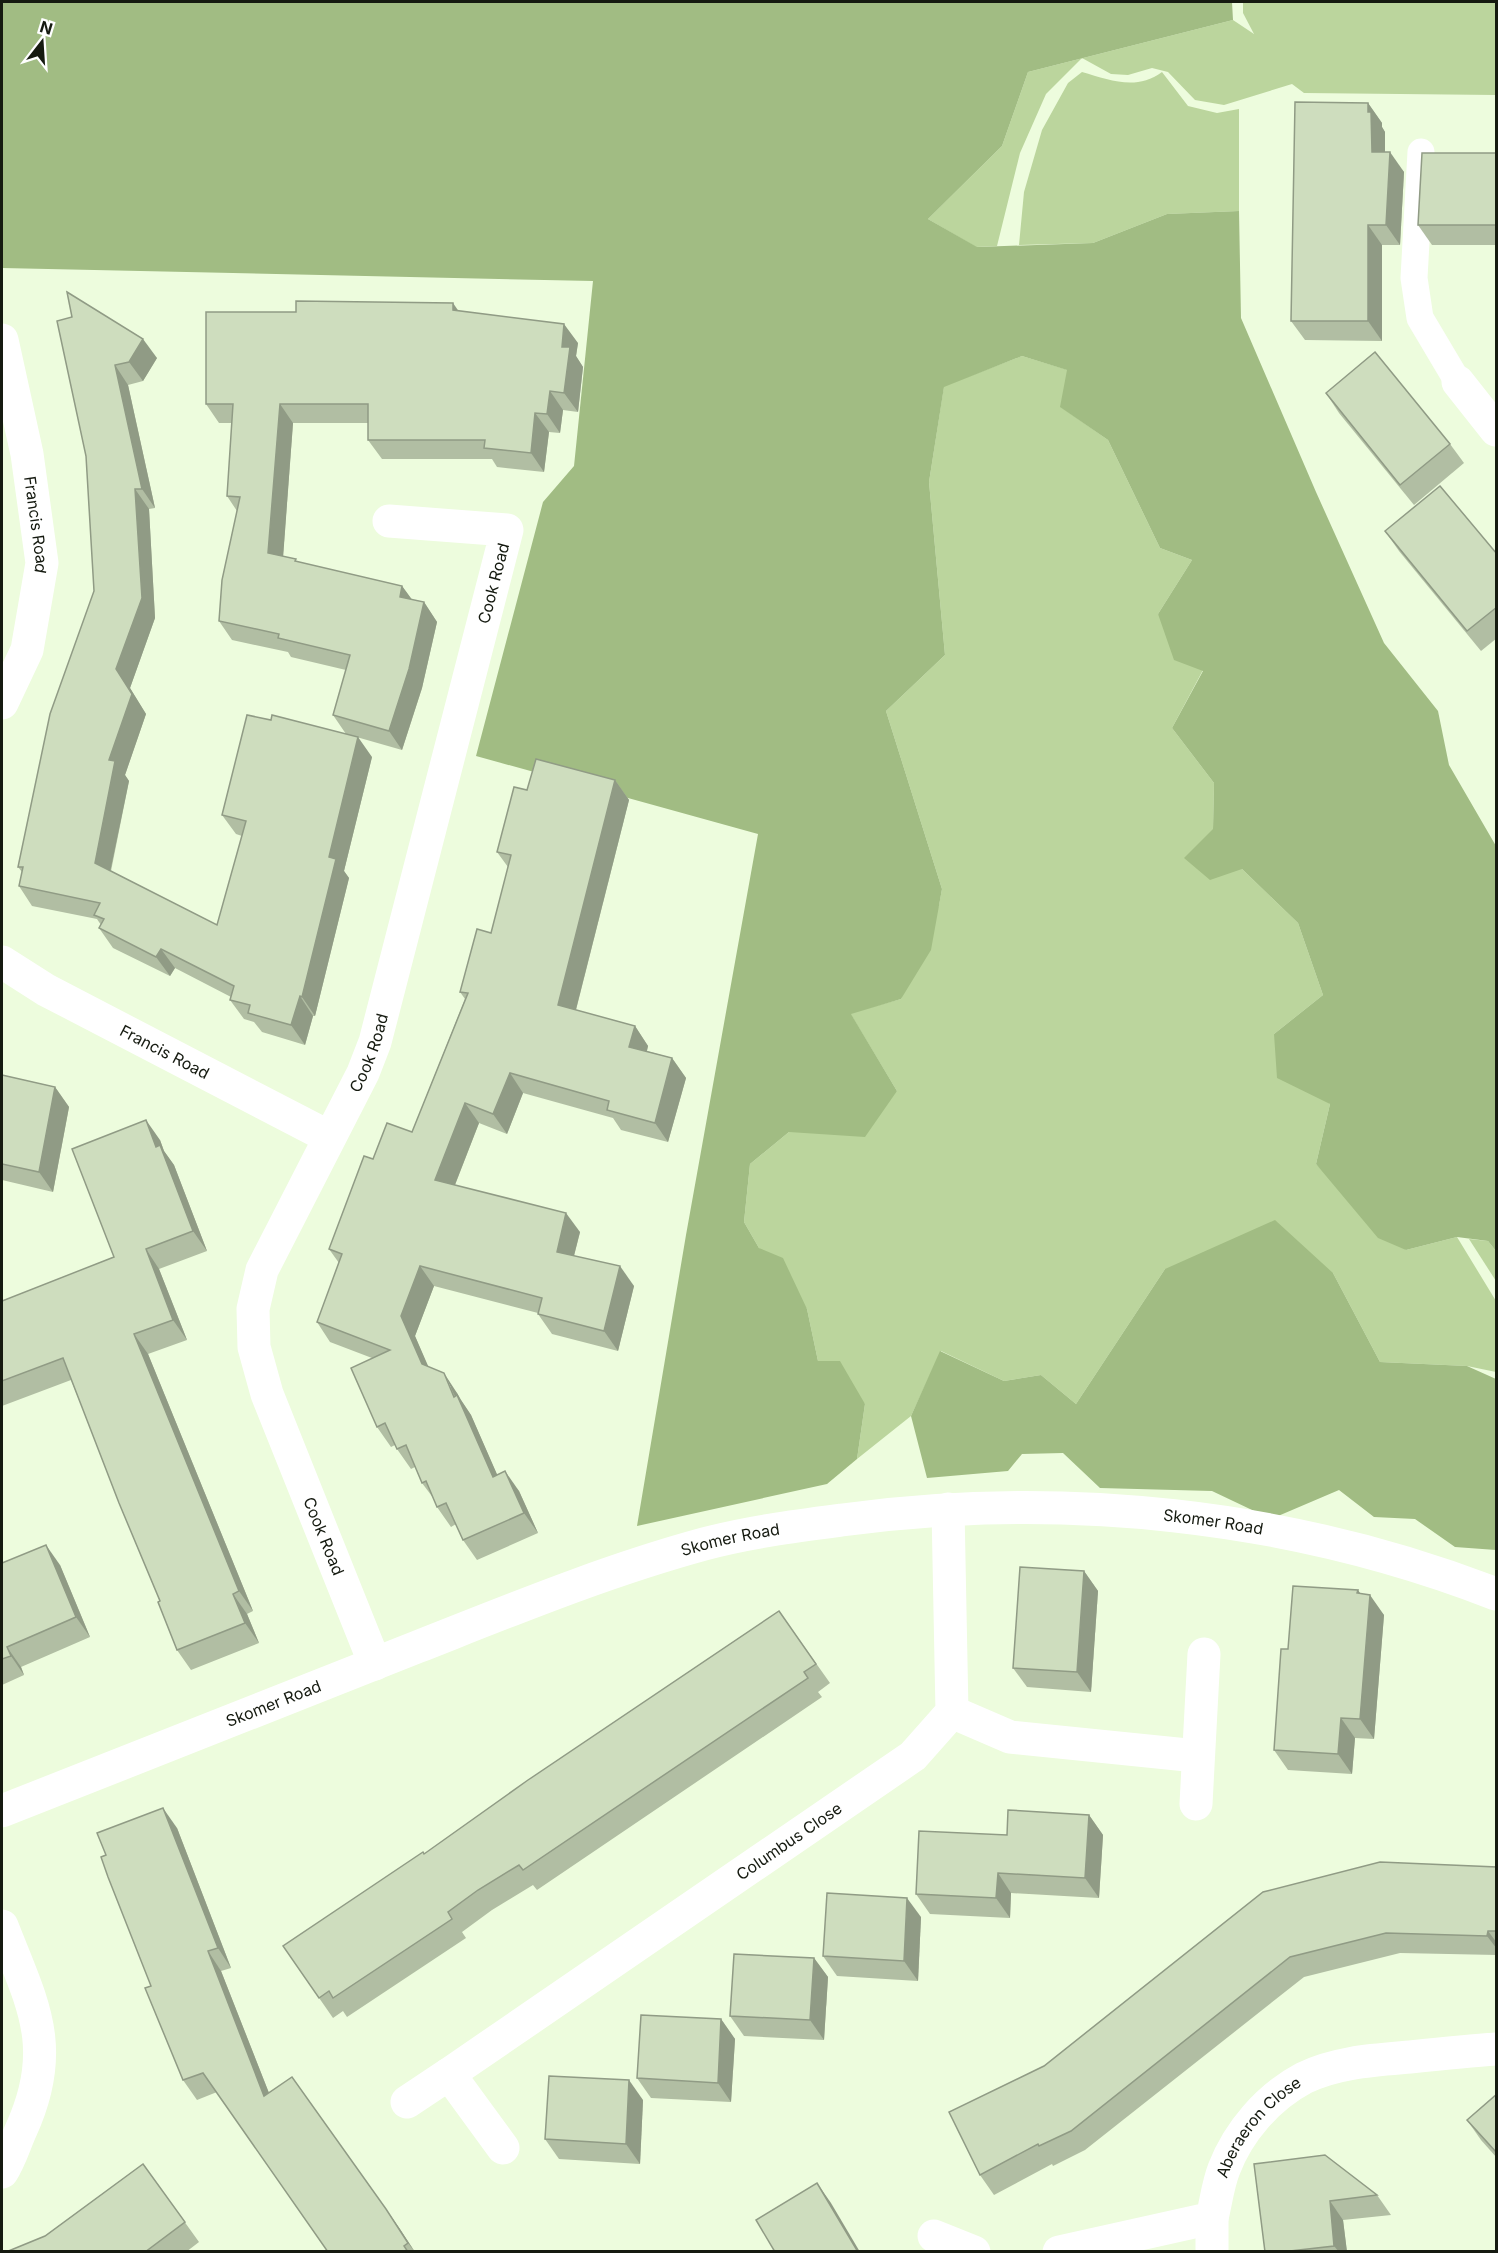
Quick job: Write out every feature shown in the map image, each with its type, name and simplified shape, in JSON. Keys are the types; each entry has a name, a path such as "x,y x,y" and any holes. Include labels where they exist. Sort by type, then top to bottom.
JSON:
{"street":[{"name":"Francis Road","path":"2,340 27,454 42,563 27,650 2,703"},
{"path":"1458,382 1497,430"},
{"name":"Cook Road","path":"375,1664 267,1394 254,1347 253,1309 262,1270 363,1073 375,1042 507,530 389,521"},
{"name":"Francis Road","path":"2,962 46,990 329,1137"},
{"name":"Skomer Road","path":"2,1811 571,1587 707,1544 802,1525 948,1509 1032,1507 1096,1509 1176,1516 1313,1538 1376,1555 1497,1594"},
{"path":"948,1509 952,1712 1010,1737 1197,1756"},
{"path":"1196,1804 1204,1654"},
{"name":"Columbus Close","path":"407,2102 913,1756 952,1712"},
{"path":"2,1926 27,1987 37,2019 41,2051 29,2112 2,2172"},
{"name":"Aberaeron Close","path":"1212,2252 1212,2218 1223,2170 1235,2145 1253,2119 1276,2098 1304,2078 1335,2067 1374,2060 1497,2049"},
{"path":"449,2074 502,2148"},
{"path":"1059,2252 1212,2218"},
{"path":"934,2236 974,2252"}],"lane":[{"path":"1421,152 1414,278 1420,318 1458,382"}],"green space":[{"path":"2,2 1232,2 1233,20 1028,72 1002,146 928,219 977,247 1093,243 1167,214 1239,211 1241,318 1384,643 1438,711 1449,765 1496,846 1496,1251 1488,1241 1457,1237 1406,1250 1378,1238 1316,1164 1330,1104 1277,1078 1274,1034 1323,995 1298,923 1242,869 1210,880 1184,858 1213,829 1214,783 1172,728 1203,671 1174,660 1158,614 1192,560 1160,548 1108,440 1060,407 1067,370 1022,356 944,387 929,482 945,655 886,711 942,889 931,950 901,999 851,1014 897,1091 865,1137 789,1132 750,1164 744,1222 759,1248 783,1258 807,1309 818,1361 840,1361 865,1404 857,1459 827,1484 637,1526 686,1235 758,834 476,756 543,502 574,466 593,281 2,268"},
{"path":"1243,2 1496,2 1496,95 1304,93 1292,84 1224,105 1195,100 1168,72 1152,68 1128,75 1111,74 1082,58 1233,20 1254,34 1243,13"},
{"path":"1082,58 1046,94 1020,153 997,246 976,247 928,219 1002,146 1028,72"},
{"path":"1082,72 1113,81 1133,82 1152,78 1162,72 1188,106 1217,113 1239,109 1239,211 1167,214 1093,243 1019,245 1024,192 1042,130 1068,83"},
{"path":"1022,356 1068,370 1061,407 1108,440 1160,548 1192,560 1158,614 1203,670 1172,728 1214,783 1213,829 1242,869 1298,923 1323,995 1274,1034 1330,1104 1316,1164 1406,1250 1457,1237 1496,1301 1496,1372 1467,1366 1380,1362 1333,1273 1165,1269 1076,1404 1041,1375 1004,1381 941,1351 911,1416 857,1459 865,1404 818,1361 807,1309 759,1248 744,1222 750,1164 789,1132 897,1091 850,1013 901,999 939,905 942,889 886,711 945,655 929,482 944,386"},
{"path":"1275,1220 1333,1273 1380,1362 1467,1366 1496,1379 1496,1550 1455,1547 1415,1519 1374,1517 1339,1490 1271,1519 1212,1491 1100,1488 1063,1453 1022,1454 1008,1471 927,1478 911,1416 940,1351 1004,1381 1041,1375 1076,1404 1165,1269"},
{"path":"1469,1239 1488,1241 1496,1251 1496,1281"}],"building":[{"path":"1295,102 1368,103 1368,112 1371,112 1372,152 1390,152 1386,225 1368,225 1368,321 1291,321"},
{"path":"1422,153 1497,153 1497,225 1418,225"},
{"path":"67,292 143,339 129,362 115,365 142,489 135,489 142,598 116,669 132,694 109,760 115,761 95,863 217,925 246,821 222,815 247,715 271,720 272,715 358,737 329,857 336,859 302,997 300,996 291,1025 248,1013 250,1005 230,1000 234,986 161,949 156,957 99,928 104,919 94,915 100,903 19,886 23,867 18,867 50,714 94,591 86,456 57,321 72,317"},
{"path":"296,301 453,303 453,310 564,324 562,347 570,347 564,393 550,391 547,414 535,413 531,453 484,448 485,440 368,440 368,404 280,404 268,553 402,586 400,597 424,602 409,669 389,731 333,715 350,655 278,638 279,634 219,621 222,580 240,497 227,496 233,404 206,404 206,312 296,312"},
{"path":"1375,352 1450,444 1400,485 1326,393"},
{"path":"1440,486 1497,554 1497,607 1467,631 1385,531"},
{"path":"536,759 615,780 558,1005 635,1026 629,1047 672,1058 655,1123 607,1110 609,1101 510,1073 493,1114 465,1103 435,1180 566,1213 557,1252 620,1266 604,1331 538,1314 542,1298 420,1266 401,1316 422,1364 444,1373 454,1397 457,1395 493,1477 505,1471 524,1513 463,1540 446,1503 437,1507 426,1481 422,1483 406,1445 397,1449 385,1423 377,1427 351,1368 390,1350 317,1322 342,1254 329,1249 364,1156 373,1159 387,1123 412,1132 468,993 460,992 477,929 491,933 511,855 497,852 514,787 527,790"},
{"path":"2,1075 55,1087 39,1172 2,1164"},
{"path":"146,1120 156,1147 160,1145 193,1231 146,1249 173,1320 134,1334 239,1591 233,1594 245,1623 177,1650 158,1602 160,1601 63,1358 2,1381 2,1301 114,1257 72,1149"},
{"path":"46,1545 76,1617 7,1647 11,1656 2,1659 2,1563"},
{"path":"1020,1567 1084,1571 1077,1672 1013,1668"},
{"path":"1293,1586 1358,1590 1357,1593 1370,1595 1360,1719 1341,1718 1338,1754 1274,1750 1281,1649 1288,1649"},
{"path":"779,1611 816,1664 804,1672 808,1678 523,1870 519,1865 478,1890 448,1912 452,1919 333,1998 329,1991 319,1998 283,1946 423,1852 424,1854 528,1780"},
{"path":"163,1808 218,1948 208,1951 264,2096 292,2077 386,2209 408,2243 404,2246 408,2252 328,2252 203,2073 183,2080 145,1988 151,1986 108,1877 101,1857 106,1855 97,1833"},
{"path":"1008,1810 1089,1815 1085,1878 998,1873 996,1898 916,1894 919,1831 1007,1835"},
{"path":"1380,1862 1497,1867 1497,1931 1488,1931 1487,1936 1386,1933 1290,1957 1071,2131 1039,2146 1038,2144 980,2175 949,2112 1044,2066 1263,1892"},
{"path":"827,1893 907,1898 904,1961 823,1956"},
{"path":"734,1954 814,1958 810,2020 730,2016"},
{"path":"641,2015 721,2019 718,2083 637,2078"},
{"path":"549,2076 629,2080 626,2144 545,2139"},
{"path":"1497,2094 1497,2153 1467,2120"},
{"path":"1325,2155 1377,2195 1330,2201 1334,2246 1265,2252 1254,2164"},
{"path":"143,2164 185,2222 145,2252 6,2252 45,2236"},
{"path":"817,2183 858,2252 775,2252 756,2220"}]}
